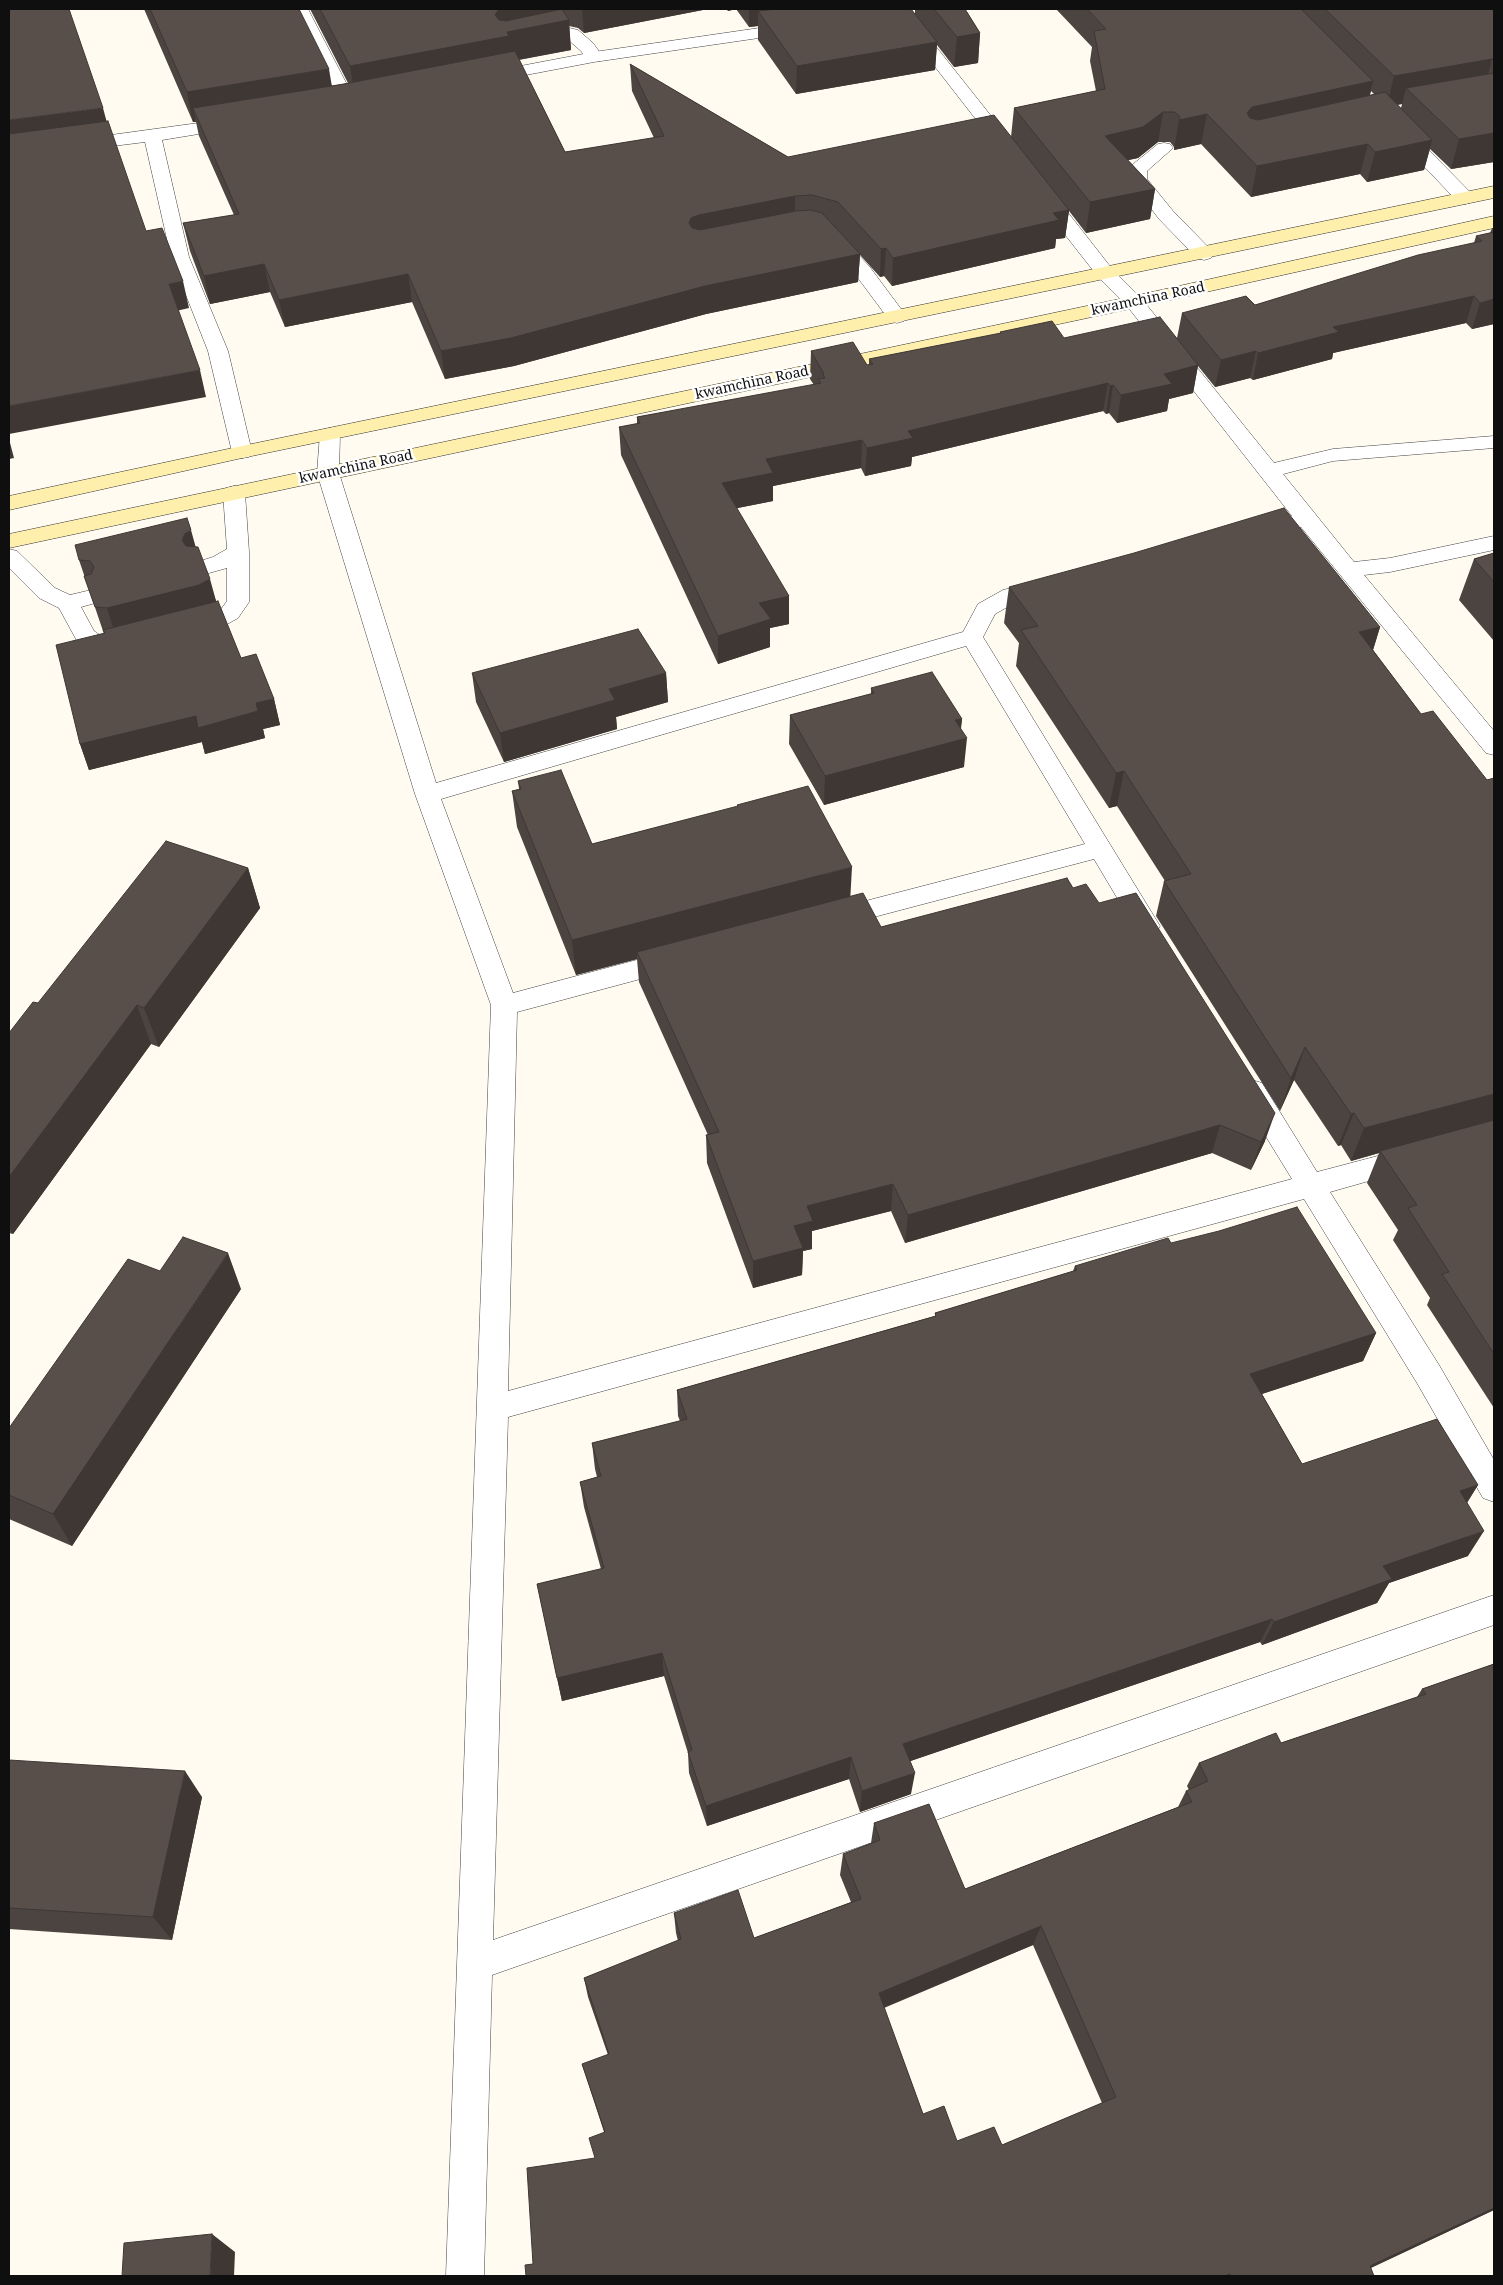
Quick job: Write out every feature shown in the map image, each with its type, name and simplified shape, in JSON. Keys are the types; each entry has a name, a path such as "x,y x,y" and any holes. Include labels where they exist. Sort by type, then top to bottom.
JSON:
{"main road":[{"name":"kwamchina Road","path":"9,503 242,452 1204,254 1494,192"},
{"name":"kwamchina Road","path":"9,541 1134,302 1494,222"}],"street":[{"path":"300,9 348,104"},
{"path":"894,12 921,9"},
{"path":"894,12 1016,159"},
{"path":"471,80 594,57 815,25"},
{"path":"517,42 565,32 572,34 587,47 594,57"},
{"path":"329,108 367,101"},
{"path":"9,154 152,136 250,120"},
{"path":"1390,121 1465,198"},
{"path":"152,136 180,257 218,351 242,452"},
{"path":"1164,148 1138,169 1138,179 1166,214 1204,254"},
{"path":"1034,182 1106,274 1134,302 1306,519 1494,747"},
{"path":"820,233 829,235 862,270 897,317"},
{"path":"330,434 328,473 427,794 504,1005 465,2276"},
{"path":"1268,471 1333,455 1494,442"},
{"path":"169,634 214,622 230,613 238,602 238,552 234,493"},
{"path":"1240,536 1306,519"},
{"path":"1348,570 1390,565 1494,543"},
{"path":"202,568 221,562 238,552"},
{"path":"9,556 47,593 68,603 85,636 98,645 116,647 143,640"},
{"path":"427,794 972,637 986,609 1011,595 1068,580"},
{"path":"68,603 91,597"},
{"path":"972,637 1157,942"},
{"path":"811,924 1099,849"},
{"path":"504,1005 696,955"},
{"path":"1242,1076 1428,1374 1494,1488"},
{"path":"493,1408 1436,1151"},
{"path":"474,1964 1494,1610"}],"building":[{"path":"9,9 69,9 103,108 9,120"},
{"path":"150,9 299,9 329,69 187,92"},
{"path":"320,9 499,9 495,15 499,20 506,21 562,9 569,20 507,32 509,36 350,66"},
{"path":"776,9 911,9 937,42 797,66 758,11"},
{"path":"934,9 965,9 980,33 957,37"},
{"path":"1087,9 1301,9 1373,81 1252,107 1247,113 1250,118 1258,120 1385,92 1432,140 1375,152 1368,144 1257,166 1207,114 1179,120 1180,117 1175,112 1163,112 1143,127 1105,136 1155,189 1090,202 1014,108 1105,89 1094,31 1106,29"},
{"path":"1325,9 1494,9 1494,60 1394,76"},
{"path":"515,51 565,152 664,136 630,64 788,157 994,115 1069,210 1053,213 1059,220 893,258 886,248 881,249 838,202 812,195 795,196 699,215 691,218 689,223 692,228 700,230 796,211 810,210 822,213 860,254 705,286 511,338 441,351 408,274 279,300 264,264 204,276 183,223 239,214 193,108 344,84"},
{"path":"1494,73 1494,133 1459,139 1406,88"},
{"path":"108,121 146,231 162,228 183,281 169,284 200,370 9,406 9,134"},
{"path":"1494,232 1494,299 1480,303 1474,296 1333,327 1339,332 1258,353 1256,351 1221,360 1182,313 1246,296 1255,305 1418,255 1482,241 1476,236"},
{"path":"1160,317 1198,365 1164,374 1172,384 1121,395 1113,385 1110,386 1108,383 908,431 913,438 867,448 862,440 766,459 773,473 722,483 789,596 759,603 771,619 718,636 619,427 640,423 637,417 821,383 818,379 825,378 824,374 811,351 853,342 867,365 873,364 869,359 1052,321 1064,338"},
{"path":"1284,508 1380,627 1359,632 1421,714 1433,711 1487,780 1494,778 1494,1094 1364,1128 1354,1113 1351,1114 1305,1047 1291,1078 1164,881 1191,874 1124,771 1116,773 1021,630 1038,626 1009,587 1134,553"},
{"path":"187,518 191,530 185,533 182,540 186,546 198,547 210,579 199,585 107,608 95,607 84,576 91,574 94,567 90,561 79,560 75,545"},
{"path":"1494,553 1494,582 1474,559"},
{"path":"218,601 241,658 256,654 274,699 256,703 258,711 198,728 196,716 80,744 56,645 105,633 103,630"},
{"path":"638,629 666,673 609,689 615,700 500,733 472,673"},
{"path":"932,672 962,719 955,720 967,738 825,776 790,715 874,693 871,688"},
{"path":"561,770 592,844 808,786 852,867 572,940 512,791 521,789 518,781"},
{"path":"166,841 248,868 144,1008 137,1005 9,1177 9,1033 33,1002 38,1003"},
{"path":"1067,878 1073,888 1086,884 1099,903 1136,893 1275,1113 1261,1142 1220,1125 908,1215 893,1184 807,1206 813,1221 794,1226 803,1248 753,1261 706,1135 719,1132 637,952 863,893 881,927"},
{"path":"1494,1120 1494,1354 1442,1274 1449,1272 1408,1208 1417,1205 1380,1151"},
{"path":"1297,1207 1376,1333 1250,1374 1302,1464 1437,1419 1478,1485 1460,1491 1484,1531 1383,1566 1392,1579 1274,1622 1272,1619 903,1744 915,1773 862,1791 851,1757 706,1806 688,1752 692,1750 662,1653 557,1678 537,1584 604,1568 580,1482 601,1476 592,1443 687,1419 677,1390 936,1316 935,1313 1077,1270 1075,1266 1168,1238 1171,1243 1219,1231"},
{"path":"183,1237 228,1253 53,1514 9,1495 9,1428 128,1259 160,1271"},
{"path":"1494,1664 1494,2208 1370,2266 1374,2276 1231,2276 1230,2274 1224,2276 526,2276 525,2265 533,2264 527,2168 595,2158 589,2138 605,2132 582,2064 609,2054 584,1978 681,1939 674,1913 738,1890 754,1938 861,1899 843,1854 880,1840 874,1823 929,1804 965,1889 1192,1802 1186,1791 1208,1781 1199,1763 1276,1733 1281,1743 1426,1694 1422,1689","holes":["1041,1926 1116,2097 1002,2145 994,2127 957,2141 944,2106 923,2114 879,1993"]},
{"path":"9,1760 185,1771 153,1917 9,1908"},
{"path":"212,2234 210,2276 122,2276 124,2243"}]}
